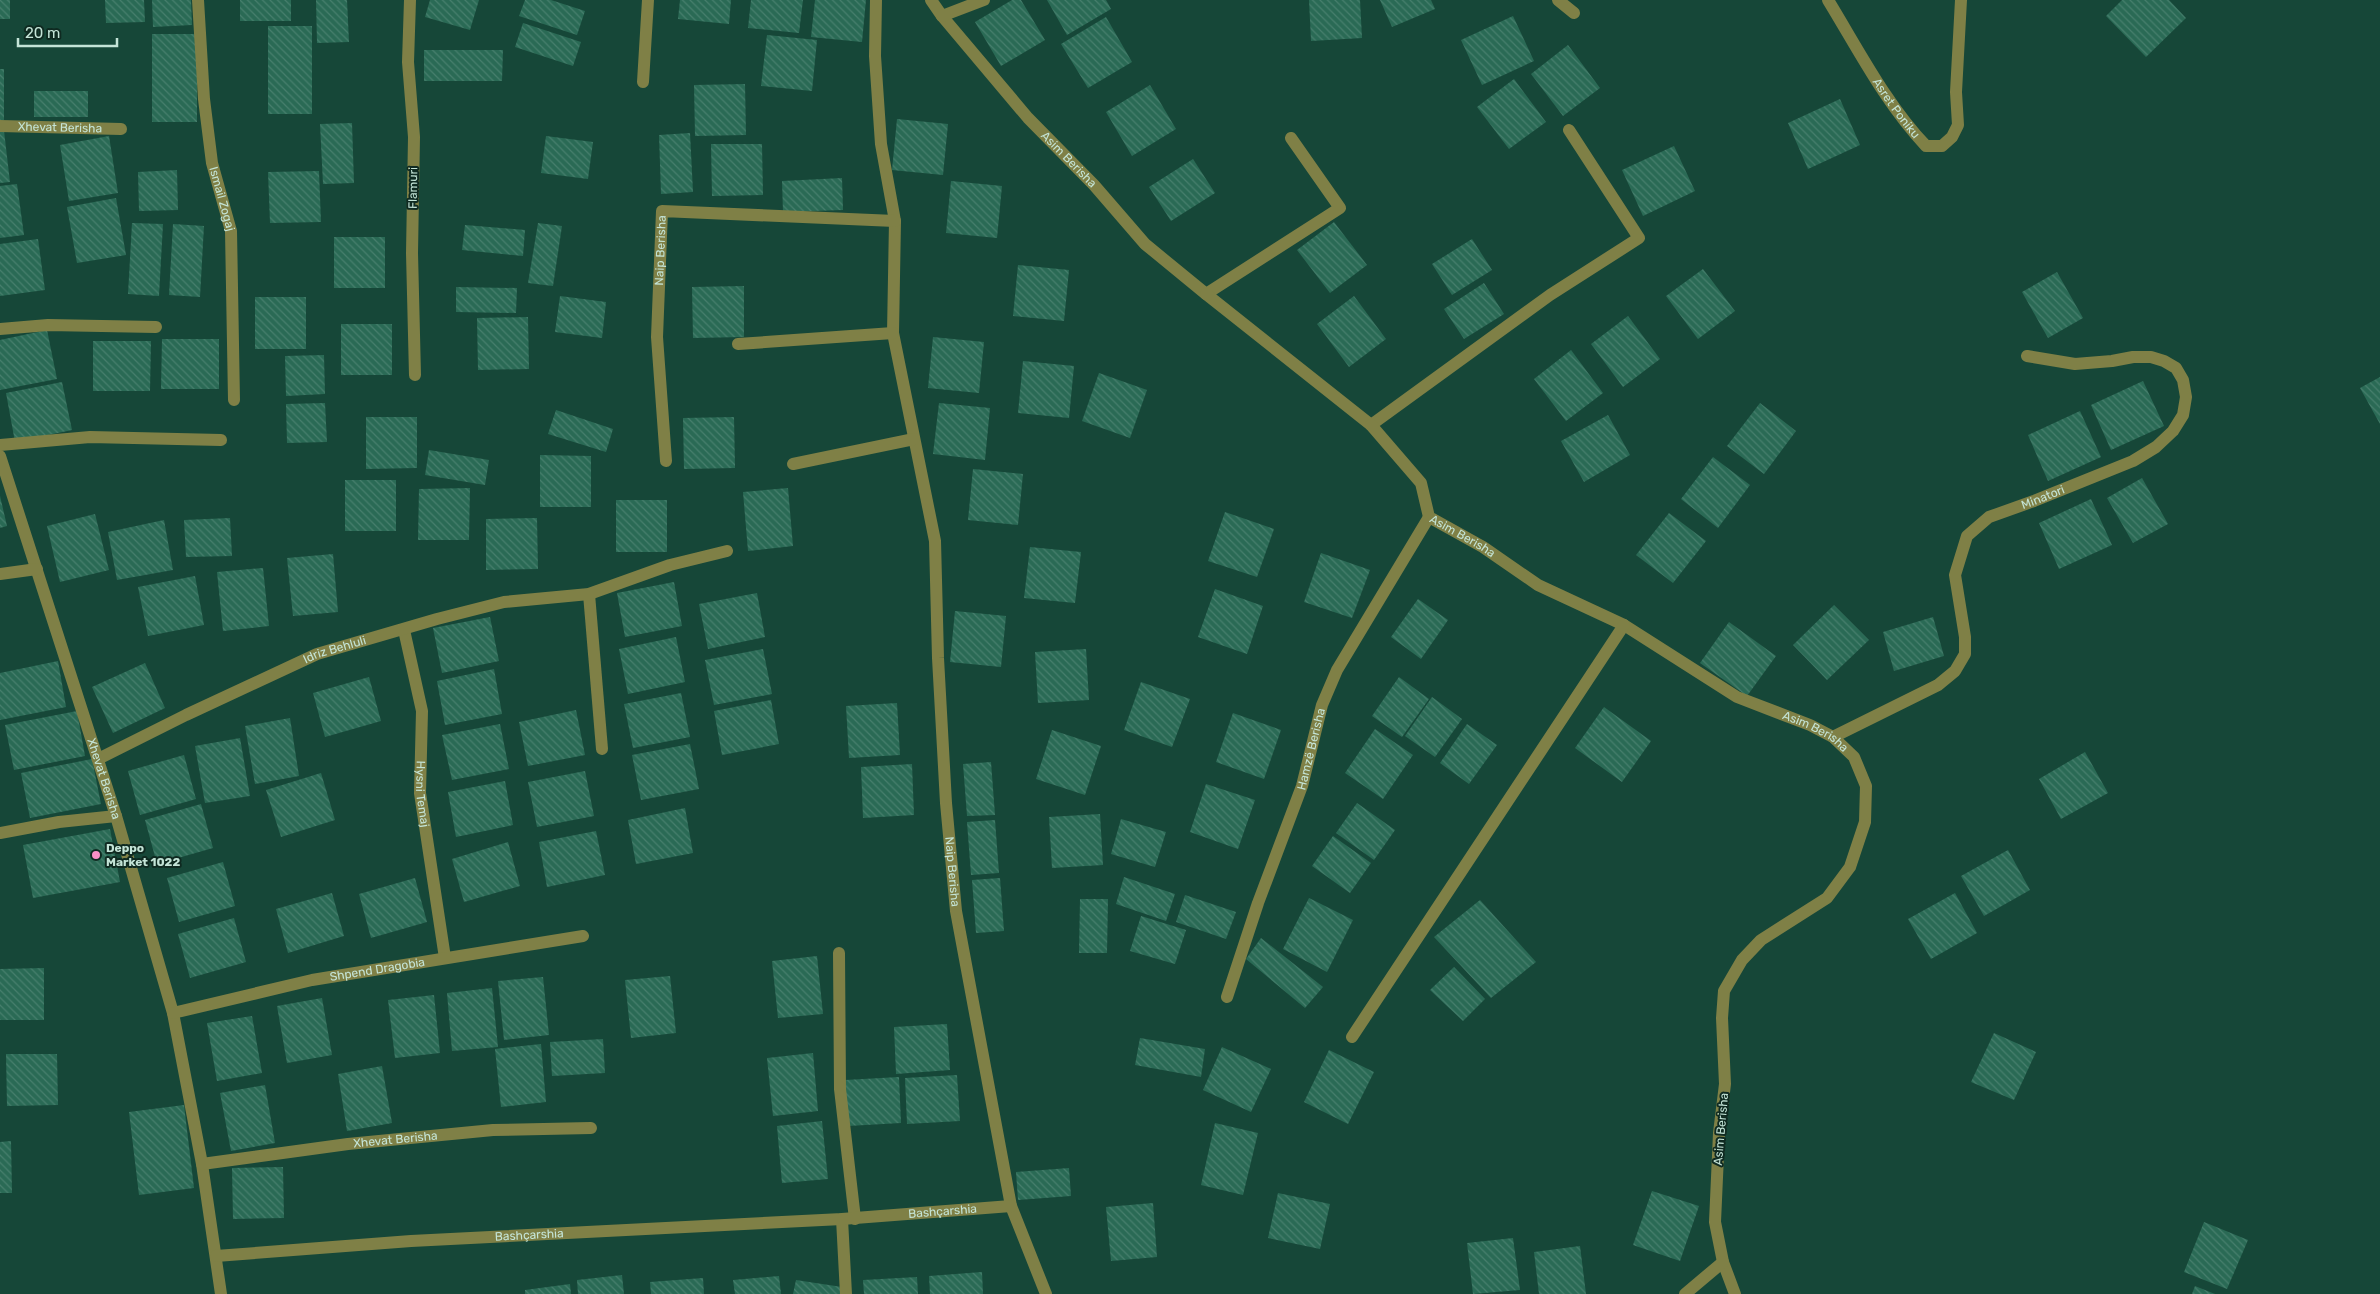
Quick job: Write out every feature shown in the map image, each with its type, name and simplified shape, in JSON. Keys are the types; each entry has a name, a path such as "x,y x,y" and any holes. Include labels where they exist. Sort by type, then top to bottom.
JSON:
{"street":[{"name":"Ismail Zogaj","path":"198,0 204,100 212,163 231,231 234,400"},
{"name":"Flamuri","path":"410,0 408,62 414,137 412,253 414,375"},
{"path":"643,82 648,0"},
{"name":"Naip Berisha","path":"876,0 875,56 881,144 895,221 893,333 935,541 938,658 945,794 956,911 1011,1206 1046,1294"},
{"name":"Asim Berisha","path":"931,0 942,16 1028,118 1094,185 1145,244 1371,425 1421,483 1429,517 1483,547 1538,585 1624,625 1737,697 1810,725 1833,737 1854,757 1866,786 1865,822 1850,868 1827,898 1761,940 1742,960 1724,991 1722,1018 1725,1084 1718,1133 1715,1222 1723,1262 1735,1294"},
{"path":"942,16 984,0"},
{"path":"1558,0 1574,13"},
{"name":"Asret Poniku","path":"1828,0 1912,132 1926,146 1942,146 1952,137 1958,125 1956,92 1960,0"},
{"name":"Xhevat Berisha","path":"0,126 120,129"},
{"path":"1371,425 1550,295 1638,238 1570,130"},
{"path":"1206,294 1340,208 1291,138"},
{"name":"Naip Berisha","path":"666,461 657,338 662,212 895,221"},
{"path":"0,329 48,326 156,326"},
{"path":"738,344 893,333"},
{"name":"Minatori","path":"1833,737 1879,712 1938,685 1954,671 1965,654 1965,637 1955,575 1966,536 1989,517 2133,461 2156,448 2173,430 2183,415 2186,397 2183,380 2176,368 2164,361 2151,357 2133,357 2112,362 2075,364 2027,356"},
{"path":"0,445 90,437 221,440"},
{"path":"793,464 914,439"},
{"name":"Xhevat Berisha","path":"0,456 116,816 173,1013 202,1164 221,1294"},
{"name":"Hamzë Berisha","path":"1228,997 1258,903 1302,786 1322,705 1337,670 1429,517"},
{"name":"Idriz Behluli","path":"98,759 286,667 318,654 504,602 589,594 670,565 727,551"},
{"path":"0,574 37,569"},
{"path":"589,594 602,749"},
{"path":"1352,1037 1624,625"},
{"name":"Hysni Temaj","path":"404,630 422,711 420,792 445,958"},
{"path":"0,833 59,822 116,816"},
{"name":"Shpend Dragobia","path":"173,1013 312,980 583,936"},
{"path":"839,953 840,1090 849,1219 846,1294"},
{"name":"Xhevat Berisha","path":"202,1164 348,1144 493,1130 591,1128"},
{"name":"Bashçarshia","path":"216,1256 411,1241 849,1219 1011,1206"},
{"path":"1685,1294 1723,1262"}],"building":[{"path":"0,0 10,0 10,19 0,19"},
{"path":"105,0 144,0 145,22 106,23"},
{"path":"152,0 191,0 192,25 153,27"},
{"path":"240,0 291,0 291,21 240,21"},
{"path":"316,0 347,0 349,42 317,43"},
{"path":"430,0 479,0 470,30 425,17"},
{"path":"525,0 551,0 585,11 577,35 519,16"},
{"path":"680,0 731,0 729,24 678,19"},
{"path":"751,0 803,0 799,33 748,28"},
{"path":"815,0 866,0 862,42 811,37"},
{"path":"1012,0 1021,0 1045,40 1001,66 975,22"},
{"path":"1047,0 1106,0 1111,9 1067,35"},
{"path":"1309,0 1360,0 1362,38 1311,41"},
{"path":"1380,0 1431,0 1435,9 1392,27"},
{"path":"2122,0 2169,0 2186,18 2146,57 2106,16"},
{"path":"1513,16 1534,61 1482,85 1461,40"},
{"path":"1106,17 1132,62 1088,88 1061,44"},
{"path":"523,23 581,42 573,66 515,47"},
{"path":"268,26 312,26 312,114 268,114"},
{"path":"152,34 197,34 197,122 152,122"},
{"path":"767,35 817,40 812,91 761,86"},
{"path":"1568,45 1600,88 1563,116 1531,74"},
{"path":"424,50 503,50 502,81 424,81"},
{"path":"0,69 4,69 4,120 0,120"},
{"path":"1514,79 1546,122 1509,149 1477,107"},
{"path":"745,84 746,135 695,136 694,85"},
{"path":"1150,85 1176,129 1132,156 1106,112"},
{"path":"34,91 88,91 88,117 34,117"},
{"path":"1840,99 1860,145 1808,169 1788,123"},
{"path":"897,119 948,124 943,175 892,170"},
{"path":"352,123 354,183 323,184 320,124"},
{"path":"0,131 4,131 10,182 0,183"},
{"path":"690,133 693,192 661,194 659,135"},
{"path":"109,136 118,193 69,201 60,145"},
{"path":"546,136 593,142 588,179 541,173"},
{"path":"711,144 762,144 763,195 712,196"},
{"path":"1674,146 1695,191 1643,216 1622,170"},
{"path":"1193,159 1215,193 1171,221 1149,187"},
{"path":"177,170 178,210 139,211 138,172"},
{"path":"319,171 321,222 270,223 268,172"},
{"path":"842,178 843,210 783,212 782,181"},
{"path":"951,181 1002,186 997,238 946,233"},
{"path":"17,184 24,235 0,238 0,186"},
{"path":"116,198 126,255 77,263 67,207"},
{"path":"1334,222 1367,265 1330,293 1297,250"},
{"path":"132,223 163,224 159,296 128,294"},
{"path":"538,223 562,226 553,286 528,283"},
{"path":"173,224 204,226 200,297 169,295"},
{"path":"465,225 525,230 523,256 462,250"},
{"path":"334,237 385,237 385,288 334,288"},
{"path":"38,239 45,290 0,296 0,244"},
{"path":"1472,239 1492,270 1452,295 1432,264"},
{"path":"1018,265 1069,270 1064,321 1013,316"},
{"path":"1703,269 1735,311 1698,339 1666,296"},
{"path":"2057,272 2083,318 2048,338 2022,292"},
{"path":"1484,283 1504,314 1464,339 1444,309"},
{"path":"744,286 744,337 693,338 692,287"},
{"path":"456,287 517,288 516,313 456,312"},
{"path":"560,296 606,302 602,338 555,332"},
{"path":"1354,296 1386,339 1349,367 1317,324"},
{"path":"255,297 306,297 306,349 255,349"},
{"path":"1628,316 1660,359 1623,387 1591,344"},
{"path":"528,317 529,369 478,370 477,318"},
{"path":"341,324 392,324 392,375 341,375"},
{"path":"47,330 57,379 0,390 0,340"},
{"path":"933,337 984,342 979,393 928,388"},
{"path":"162,339 219,339 219,389 161,389"},
{"path":"93,341 151,341 150,391 93,391"},
{"path":"1571,350 1603,393 1566,421 1534,379"},
{"path":"324,355 325,394 286,396 285,356"},
{"path":"1023,361 1074,366 1069,418 1018,413"},
{"path":"1099,373 1147,390 1130,438 1082,421"},
{"path":"2380,377 2380,424 2360,388"},
{"path":"2143,381 2164,426 2111,450 2091,405"},
{"path":"62,382 72,430 15,442 6,393"},
{"path":"325,403 327,442 287,443 286,404"},
{"path":"939,403 990,408 985,460 933,454"},
{"path":"1760,403 1796,431 1764,474 1727,446"},
{"path":"556,410 613,429 606,452 548,434"},
{"path":"2080,411 2101,457 2048,481 2028,435"},
{"path":"1608,415 1630,455 1584,482 1561,441"},
{"path":"366,417 417,417 417,468 366,469"},
{"path":"734,417 735,468 684,469 683,418"},
{"path":"429,450 489,460 485,485 425,475"},
{"path":"540,455 591,456 591,507 540,507"},
{"path":"1713,457 1750,485 1718,528 1681,499"},
{"path":"973,469 1023,474 1018,525 968,520"},
{"path":"2142,478 2168,524 2133,543 2107,498"},
{"path":"345,480 396,480 396,531 345,531"},
{"path":"470,488 469,540 418,540 419,489"},
{"path":"788,488 793,546 748,551 743,492"},
{"path":"0,496 7,526 0,528"},
{"path":"2091,499 2112,545 2059,569 2039,523"},
{"path":"616,500 667,500 667,552 616,552"},
{"path":"1225,512 1274,529 1257,577 1208,561"},
{"path":"1669,513 1706,541 1673,583 1636,555"},
{"path":"95,514 109,570 60,582 47,526"},
{"path":"230,518 232,556 186,557 184,520"},
{"path":"537,518 538,569 486,570 486,519"},
{"path":"164,520 173,570 117,580 108,532"},
{"path":"1030,547 1081,552 1075,603 1024,598"},
{"path":"1321,553 1370,570 1352,618 1304,602"},
{"path":"333,554 338,612 293,616 287,558"},
{"path":"263,568 269,626 223,631 217,572"},
{"path":"195,576 204,625 148,636 138,587"},
{"path":"674,582 682,626 625,637 617,593"},
{"path":"1215,589 1263,606 1247,654 1198,637"},
{"path":"757,593 765,637 708,649 699,604"},
{"path":"1418,599 1448,620 1421,659 1391,637"},
{"path":"1834,605 1869,640 1827,680 1793,645"},
{"path":"955,611 1006,616 1001,667 950,662"},
{"path":"490,617 499,661 442,673 433,628"},
{"path":"1933,617 1944,656 1894,671 1883,632"},
{"path":"1729,622 1776,656 1747,696 1700,663"},
{"path":"676,637 685,682 628,694 619,649"},
{"path":"763,649 772,694 714,705 705,660"},
{"path":"1086,649 1089,700 1038,703 1035,652"},
{"path":"58,661 66,707 0,720 0,673"},
{"path":"145,663 165,708 113,733 92,687"},
{"path":"494,669 502,714 445,725 437,681"},
{"path":"369,677 381,721 325,737 313,693"},
{"path":"1399,677 1429,699 1402,737 1372,716"},
{"path":"1141,682 1190,699 1172,747 1124,730"},
{"path":"681,693 690,737 633,748 624,704"},
{"path":"1432,697 1462,719 1435,757 1405,736"},
{"path":"771,700 779,744 722,755 714,711"},
{"path":"897,703 900,755 849,758 846,706"},
{"path":"1604,707 1651,741 1622,782 1575,748"},
{"path":"576,710 585,755 528,766 519,722"},
{"path":"77,711 85,756 14,770 5,725"},
{"path":"1233,713 1281,730 1264,779 1216,762"},
{"path":"290,718 299,776 255,784 245,726"},
{"path":"500,724 509,769 452,780 442,735"},
{"path":"1467,724 1497,745 1469,784 1440,763"},
{"path":"1375,729 1413,755 1383,799 1345,773"},
{"path":"1052,730 1101,746 1085,795 1036,779"},
{"path":"240,738 250,796 205,803 195,746"},
{"path":"690,744 699,789 641,800 632,755"},
{"path":"2085,752 2108,793 2061,819 2039,779"},
{"path":"184,755 196,799 140,815 128,771"},
{"path":"92,759 101,804 30,818 21,773"},
{"path":"991,762 995,815 967,816 963,764"},
{"path":"912,764 914,815 863,818 861,767"},
{"path":"585,771 594,816 537,827 528,782"},
{"path":"321,773 335,820 281,837 266,790"},
{"path":"505,781 513,825 456,837 448,792"},
{"path":"1206,784 1255,800 1238,849 1190,832"},
{"path":"1357,803 1395,830 1374,860 1336,833"},
{"path":"201,804 213,848 157,864 145,820"},
{"path":"685,808 693,853 636,864 628,820"},
{"path":"1100,814 1103,865 1052,868 1049,817"},
{"path":"1121,819 1166,832 1155,867 1111,854"},
{"path":"995,820 999,873 971,875 967,822"},
{"path":"110,829 120,882 33,898 23,845"},
{"path":"596,831 605,875 547,887 539,842"},
{"path":"1333,836 1371,863 1350,893 1312,866"},
{"path":"508,842 520,886 464,902 452,859"},
{"path":"2008,850 2030,890 1984,916 1961,876"},
{"path":"223,862 235,906 179,922 167,878"},
{"path":"1124,877 1175,894 1166,921 1116,904"},
{"path":"415,878 427,922 371,938 359,894"},
{"path":"1000,878 1004,931 976,933 972,880"},
{"path":"332,893 344,936 288,953 276,909"},
{"path":"1955,893 1977,933 1931,959 1908,919"},
{"path":"1185,895 1236,912 1226,939 1176,922"},
{"path":"1309,898 1353,920 1327,972 1283,949"},
{"path":"1080,899 1108,899 1107,953 1079,953"},
{"path":"1480,900 1536,962 1491,998 1434,937"},
{"path":"1141,916 1186,930 1175,964 1130,951"},
{"path":"234,918 246,962 190,978 178,934"},
{"path":"1261,938 1323,987 1305,1008 1246,959"},
{"path":"817,956 823,1014 778,1018 772,961"},
{"path":"1454,967 1485,999 1463,1021 1430,990"},
{"path":"44,968 44,1020 0,1020 0,969"},
{"path":"670,976 676,1033 631,1038 625,980"},
{"path":"543,977 549,1035 504,1040 498,981"},
{"path":"492,988 498,1047 452,1051 447,993"},
{"path":"434,995 440,1053 395,1058 388,1000"},
{"path":"322,998 332,1055 287,1063 277,1006"},
{"path":"252,1016 262,1073 217,1081 207,1023"},
{"path":"947,1024 950,1070 896,1074 894,1027"},
{"path":"1994,1033 2036,1052 2014,1100 1971,1082"},
{"path":"1140,1038 1205,1049 1201,1077 1135,1065"},
{"path":"603,1039 605,1073 552,1076 550,1042"},
{"path":"541,1044 546,1102 501,1107 495,1049"},
{"path":"1222,1047 1271,1069 1251,1112 1203,1090"},
{"path":"1329,1050 1374,1072 1348,1124 1304,1102"},
{"path":"813,1053 818,1111 773,1116 767,1058"},
{"path":"6,1054 57,1054 58,1105 7,1106"},
{"path":"382,1066 392,1123 347,1131 338,1074"},
{"path":"957,1075 960,1121 907,1124 905,1078"},
{"path":"899,1077 901,1123 848,1126 845,1080"},
{"path":"265,1085 275,1143 231,1151 220,1093"},
{"path":"184,1105 194,1188 139,1195 129,1112"},
{"path":"822,1121 828,1179 782,1183 777,1126"},
{"path":"1215,1123 1258,1133 1243,1195 1201,1185"},
{"path":"11,1141 12,1193 0,1193 0,1142"},
{"path":"283,1167 284,1218 233,1219 232,1168"},
{"path":"1069,1168 1071,1196 1018,1200 1016,1172"},
{"path":"1652,1191 1699,1206 1680,1261 1633,1245"},
{"path":"1278,1193 1330,1204 1320,1249 1268,1238"},
{"path":"1153,1203 1157,1257 1111,1261 1106,1207"},
{"path":"2204,1222 2248,1240 2227,1289 2184,1272"},
{"path":"1513,1238 1520,1290 1473,1294 1467,1243"},
{"path":"1580,1246 1586,1294 1539,1294 1534,1252"},
{"path":"982,1272 983,1294 930,1294 929,1276"},
{"path":"622,1275 624,1294 578,1294 577,1280"},
{"path":"779,1276 781,1294 735,1294 733,1280"},
{"path":"917,1277 918,1294 864,1294 863,1280"},
{"path":"703,1278 704,1294 651,1294 650,1282"},
{"path":"796,1280 842,1287 840,1294 793,1294"},
{"path":"570,1284 571,1294 525,1294 525,1290"},
{"path":"2195,1286 2215,1294 2192,1294"}],"place":[{"name":"Deppo Market 1022","path":"96,855"}]}
